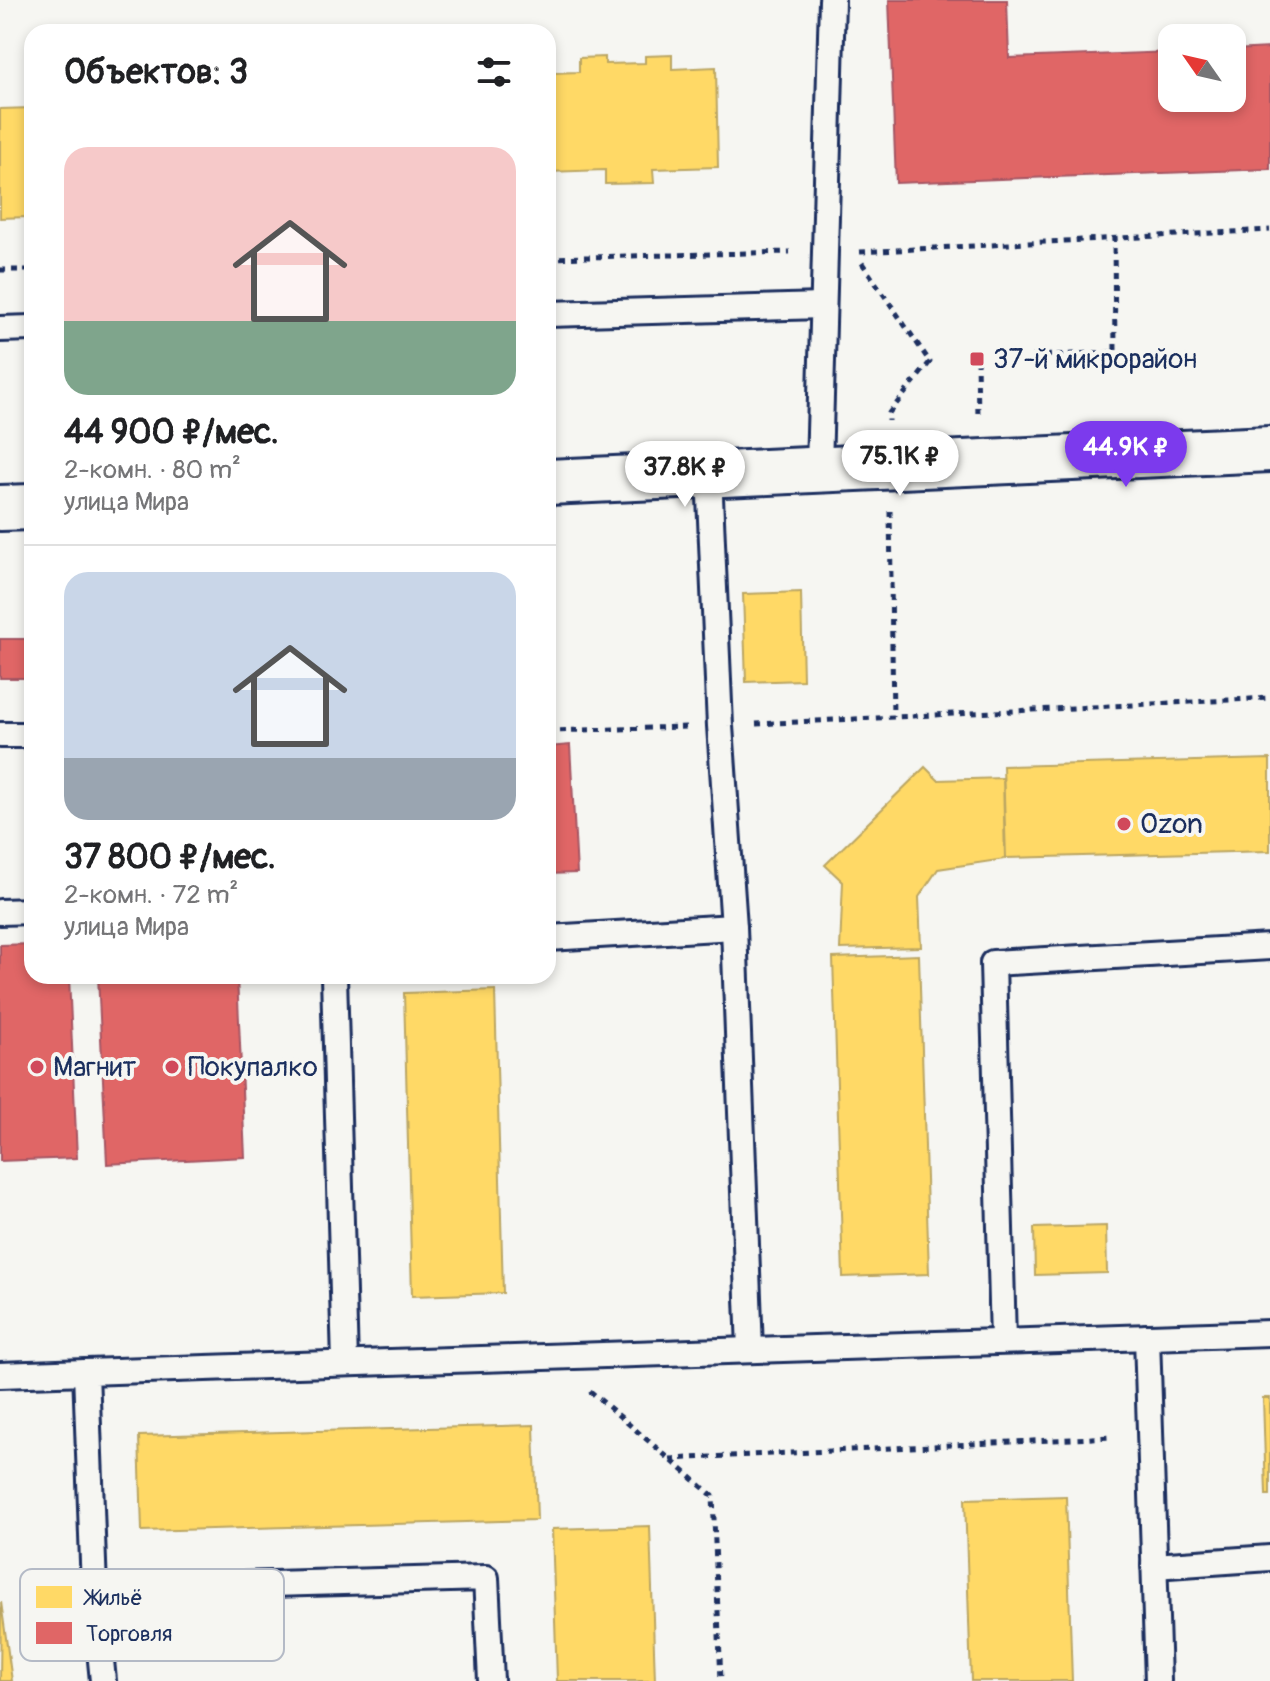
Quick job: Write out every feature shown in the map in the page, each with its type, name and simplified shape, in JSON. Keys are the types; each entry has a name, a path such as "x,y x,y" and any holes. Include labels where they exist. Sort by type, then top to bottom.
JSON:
{"street":[{"path":"556,482 1270,449"},
{"path":"0,508 24,507"}],"lane":[{"path":"819,468 832,0"},
{"path":"556,314 822,306"},
{"path":"0,329 24,328"},
{"path":"709,474 720,726 734,927 750,1350"},
{"path":"0,735 24,735"},
{"path":"0,912 24,911"},
{"path":"556,938 734,927"},
{"path":"1003,1341 993,963 1270,947"},
{"path":"334,984 345,1363"},
{"path":"0,1375 1270,1333"},
{"path":"1147,1337 1158,1681"},
{"path":"86,1372 93,1569"},
{"path":"1154,1566 1270,1558"},
{"path":"284,1584 486,1578 491,1681"},
{"path":"101,1661 103,1681"}],"path":[{"path":"893,717 889,413 930,362 855,252 1270,230"},
{"path":"1033,356 1115,352 1114,237"},
{"path":"556,258 826,251"},
{"path":"0,270 24,270"},
{"path":"977,359 979,461"},
{"path":"556,731 720,726 1270,698"},
{"path":"548,1357 713,1496 721,1681"},
{"path":"670,1459 1150,1436"}],"building: Жильё":[{"path":"672,55 672,69 716,67 718,167 653,169 654,183 605,184 605,170 556,172 556,73 579,72 579,58 605,57 605,64 645,63 645,56"},
{"path":"24,108 24,217 0,218 0,109"},
{"path":"801,592 803,680 746,682 743,594"},
{"path":"1270,759 1270,851 1006,858 1003,766"},
{"path":"925,767 938,780 1003,778 1005,859 938,869 919,897 921,947 840,949 843,882 825,865"},
{"path":"919,955 929,1274 843,1277 833,958"},
{"path":"495,990 503,1293 412,1296 404,993"},
{"path":"1106,1226 1107,1273 1035,1275 1034,1228"},
{"path":"1263,1398 1270,1398 1270,1495 1266,1495"},
{"path":"534,1425 537,1520 142,1531 139,1436"},
{"path":"1066,1496 1072,1681 971,1681 965,1499"},
{"path":"650,1526 655,1681 557,1681 552,1529"},
{"path":"1,1602 12,1681 0,1681"}],"building: Торговля":[{"path":"889,0 1007,0 1009,58 1158,53 1158,112 1246,112 1246,49 1270,48 1270,169 896,183"},
{"path":"0,639 24,639 24,678 0,678"},
{"path":"570,745 577,873 556,874 556,746"},
{"name":"Магнит","path":"24,944 24,984 69,984 77,1158 0,1161 0,945"},
{"name":"Покупалко","path":"98,984 237,984 245,1157 107,1164"}],"place":[{"name":"37-й микрорайон","path":"977,359"},
{"name":"Ozon","path":"1124,824"},
{"name":"Магнит","path":"37,1067"},
{"name":"Покупалко","path":"172,1067"}]}
